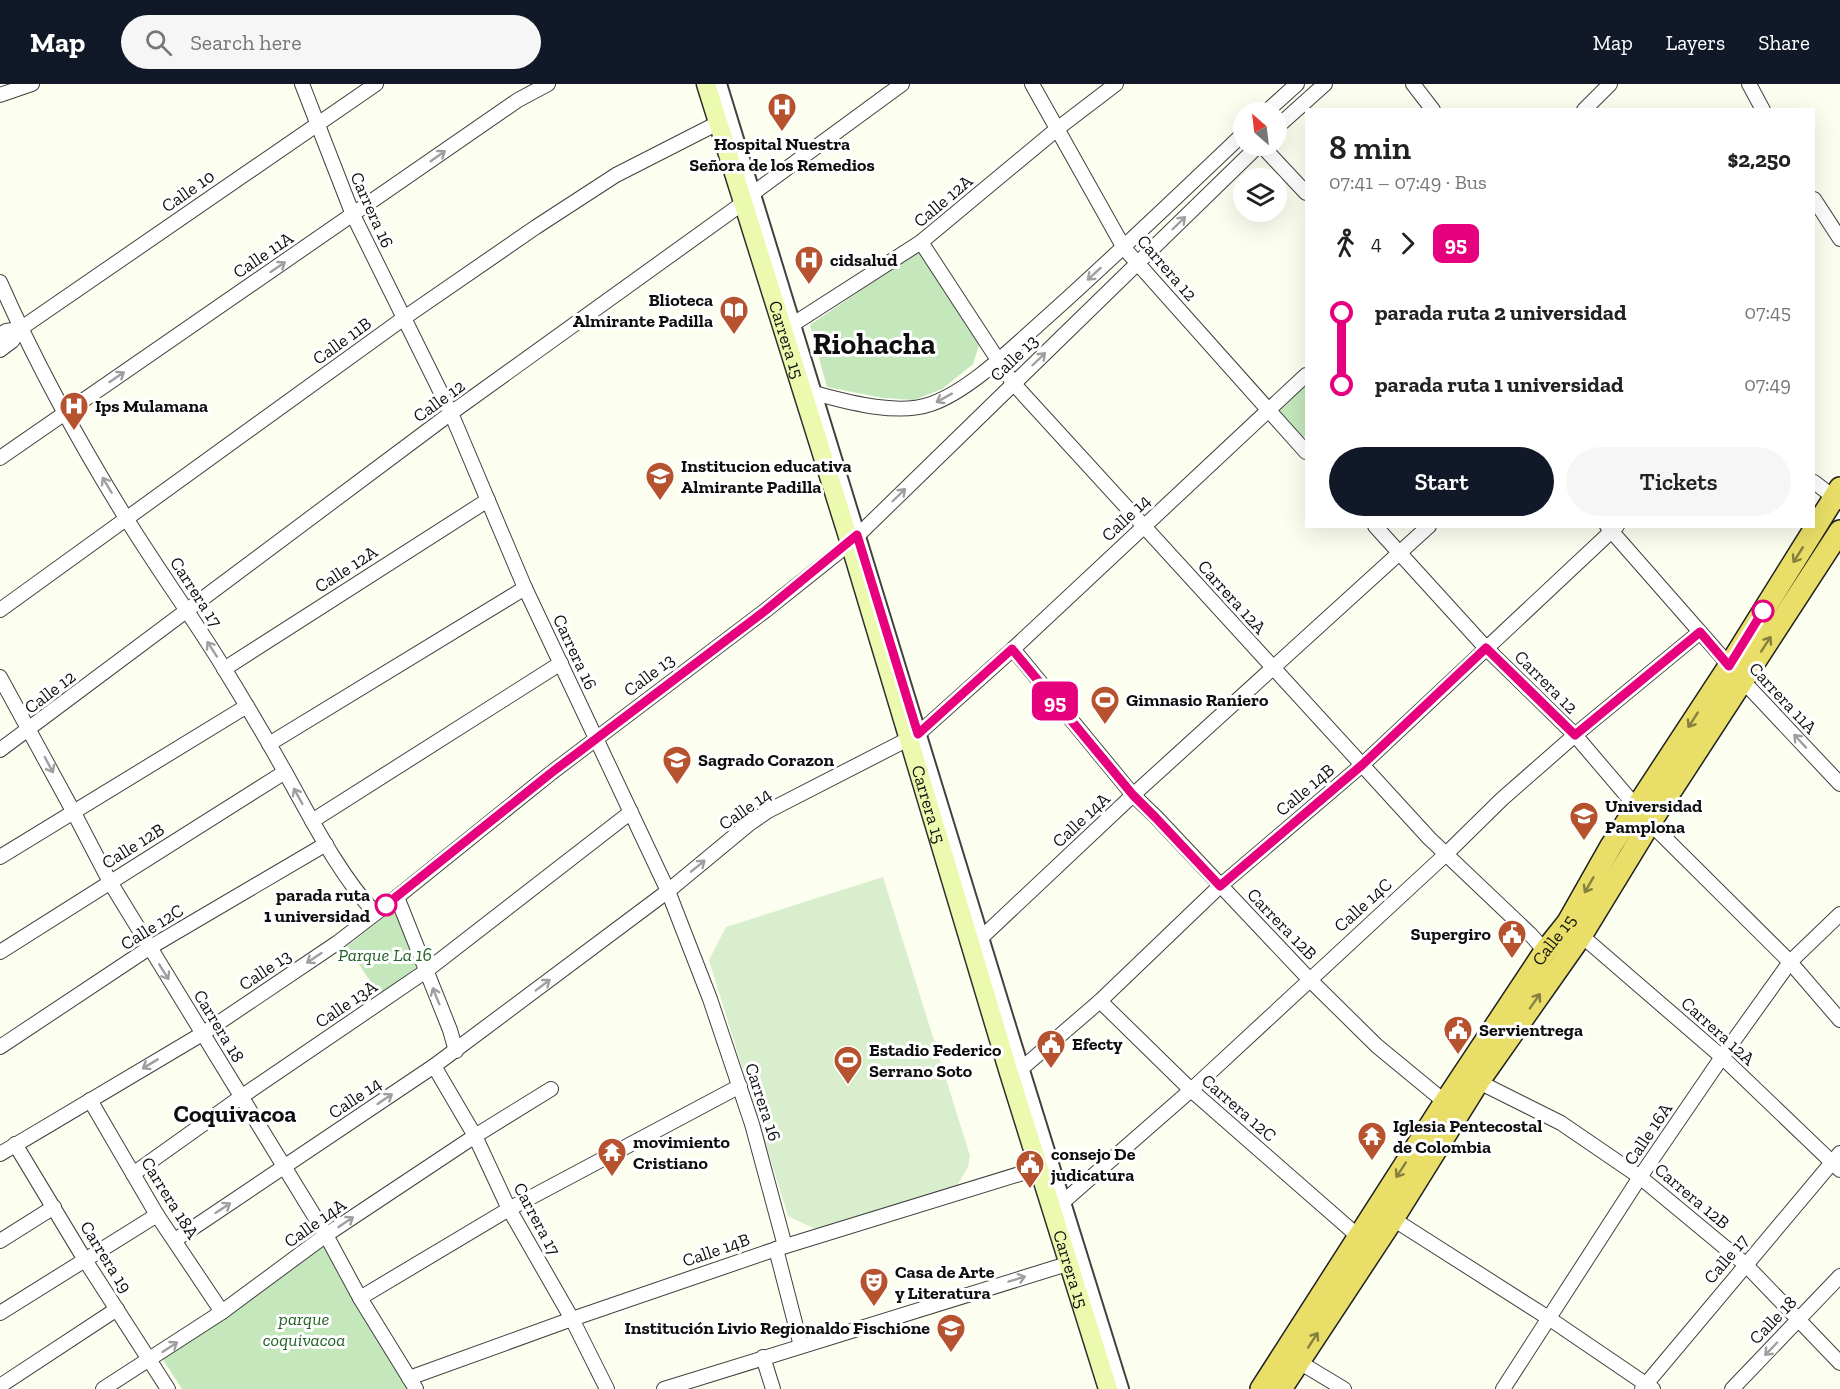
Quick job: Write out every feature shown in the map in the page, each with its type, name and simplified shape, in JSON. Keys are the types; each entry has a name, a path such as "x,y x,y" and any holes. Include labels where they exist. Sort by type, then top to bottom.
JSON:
{"highway":[{"name":"Calle 15","path":"1736,673 1838,496"},
{"name":"Calle 15","path":"1261,1389 1445,1102 1471,1078 1574,929 1643,814 1736,673 1840,531"},
{"name":"Calle 15","path":"1281,1389 1393,1219 1545,951 1574,929"}],"main road":[{"name":"Carrera 15","path":"706,84 718,123 748,198 1015,1072 1039,1168 1058,1205 1108,1389"}],"street":[{"path":"0,95 32,84"},
{"name":"Carrera 16","path":"302,84 316,125 353,215 451,414 525,588 668,891 710,999 752,1124 801,1346"},
{"name":"Calle 10","path":"0,335 20,328 376,84"},
{"name":"Calle 11A","path":"0,458 518,100 548,84"},
{"path":"718,84 748,198"},
{"name":"Calle 12","path":"0,750 451,414 902,84"},
{"name":"Carrera 12","path":"1032,84 1124,248 1305,451"},
{"name":"Calle 12A","path":"787,328 921,242 1057,129 1116,84"},
{"path":"1277,102 1297,84"},
{"path":"1287,118 1325,84"},
{"path":"1413,84 1431,108"},
{"path":"1586,108 1610,84"},
{"path":"1749,84 1762,108"},
{"name":"Calle 11B","path":"0,610 404,318 536,227 616,175 718,123"},
{"name":"Calle 13","path":"814,393 846,401 909,409 930,405 945,398 998,360 1124,248 1233,144"},
{"name":"Calle 13","path":"0,1154 202,1034 337,943 551,773 766,610 853,539 1249,156"},
{"path":"1270,156 1305,192"},
{"path":"1815,201 1840,239"},
{"name":"Carrera 12A","path":"921,242 1013,384 1445,855 1530,934 1545,951"},
{"name":"Carrera 17","path":"0,282 20,328 64,414 127,519 247,706 326,844 360,897 375,913"},
{"name":"Calle 10","path":"0,350 12,341 20,328"},
{"name":"Carrera 15","path":"787,328 814,393 853,539"},
{"name":"Calle 14","path":"174,1240 456,1051 668,891 768,811 913,737 1012,649 1305,376"},
{"path":"1815,483 1838,496"},
{"name":"Calle 12A","path":"224,669 488,500"},
{"name":"Carrera 12","path":"1377,528 1486,648 1575,735 1643,814 1790,962 1840,1020"},
{"name":"Calle 14A","path":"975,941 1427,528"},
{"name":"Carrera 11A","path":"1612,528 1736,673 1840,784"},
{"name":"Calle 14B","path":"1015,1072 1100,1001 1220,886 1362,765 1612,528"},
{"path":"270,744 525,588"},
{"name":"Calle 14C","path":"1058,1205 1191,1090 1445,855 1502,799 1575,735 1700,632"},
{"name":"Carrera 12B","path":"1012,649 1133,795 1309,979 1377,1046 1445,1102"},
{"path":"312,821 561,663"},
{"name":"Carrera 18","path":"0,677 74,811 110,882 326,1235 360,1298 413,1384"},
{"path":"0,857 247,706"},
{"name":"Calle 12B","path":"0,952 285,772"},
{"name":"Calle 13A","path":"132,1174 240,1097 426,971 631,812"},
{"name":"Calle 12C","path":"0,1047 149,948 326,844"},
{"path":"397,897 450,1030 456,1051"},
{"name":"Calle 16A","path":"1503,1389 1640,1177 1722,1057 1790,962 1840,914"},
{"name":"Carrera 12A","path":"1574,929 1722,1057 1837,1162"},
{"name":"Carrera 12C","path":"1100,1001 1191,1090 1359,1237"},
{"name":"Carrera 17","path":"434,1066 474,1136 510,1209 572,1319 608,1389"},
{"name":"Carrera 15","path":"1015,1072 1058,1205"},
{"name":"Carrera 12B","path":"1471,1078 1561,1123 1640,1177 1745,1264 1840,1363"},
{"path":"360,1298 510,1209 740,1086"},
{"name":"Calle 14A","path":"103,1389 222,1312 326,1235 474,1136 551,1089"},
{"name":"Carrera 18A","path":"90,1100 157,1215 222,1312"},
{"name":"Carrera 19","path":"15,1144 85,1260 168,1389"},
{"name":"Calle 17","path":"1647,1387 1745,1264 1837,1162"},
{"name":"Calle 14B","path":"413,1384 572,1319 781,1248 1039,1168"},
{"path":"0,1241 54,1207"},
{"path":"0,1313 157,1215"},
{"path":"1393,1219 1550,1318 1647,1387"},
{"path":"664,1389 1074,1262"},
{"name":"Carrera 15","path":"1074,1262 1120,1389"},
{"name":"Calle 18","path":"1732,1389 1840,1276"},
{"path":"1,1387 117,1309"},
{"path":"763,1357 773,1389"},
{"path":"1299,1362 1344,1389"}],"green space":[{"path":"920,250 980,342 973,364 942,389 914,400 883,398 827,387 810,325"},
{"path":"1305,384 1305,436 1302,439 1276,412"},
{"name":"Estadio Federico Serrano Soto","path":"883,877 970,1156 968,1167 955,1189 822,1232 788,1216 709,960 726,927"},
{"name":"Parque La 16","path":"395,909 419,965 380,996 347,946"},
{"name":"parque coquivacoa","path":"324,1242 411,1389 182,1389 162,1358"}],"bus line":[{"name":"95","path":"386,905 551,773 766,610 857,535 918,734 1012,649 1133,795 1220,886 1362,765 1486,648 1575,735 1700,632 1729,666 1763,611"}],"place":[{"name":"Hospital Nuestra Señora de los Remedios","path":"782,132"},
{"name":"cidsalud","path":"809,286"},
{"name":"Blioteca Almirante Padilla","path":"734,336"},
{"name":"Ips Mulamana","path":"74,432"},
{"name":"Institucion educativa Almirante Padilla","path":"660,502"},
{"name":"Gimnasio Raniero","path":"1105,726"},
{"name":"Sagrado Corazon","path":"677,786"},
{"name":"Universidad Pamplona","path":"1584,842"},
{"name":"parada ruta 1 universidad","path":"386,905"},
{"name":"Supergiro","path":"1512,960"},
{"name":"Servientrega","path":"1458,1056"},
{"name":"Efecty","path":"1051,1070"},
{"name":"Estadio Federico Serrano Soto","path":"848,1086"},
{"name":"Iglesia Pentecostal de Colombia","path":"1372,1162"},
{"name":"movimiento Cristiano","path":"612,1178"},
{"name":"consejo De judicatura","path":"1030,1190"},
{"name":"Casa de Arte y Literatura","path":"874,1308"},
{"name":"Institución Livio Regionaldo Fischione","path":"951,1354"}],"district":[{"name":"Riohacha","path":"874,344"},
{"name":"Coquivacoa","path":"235,1114"}]}
